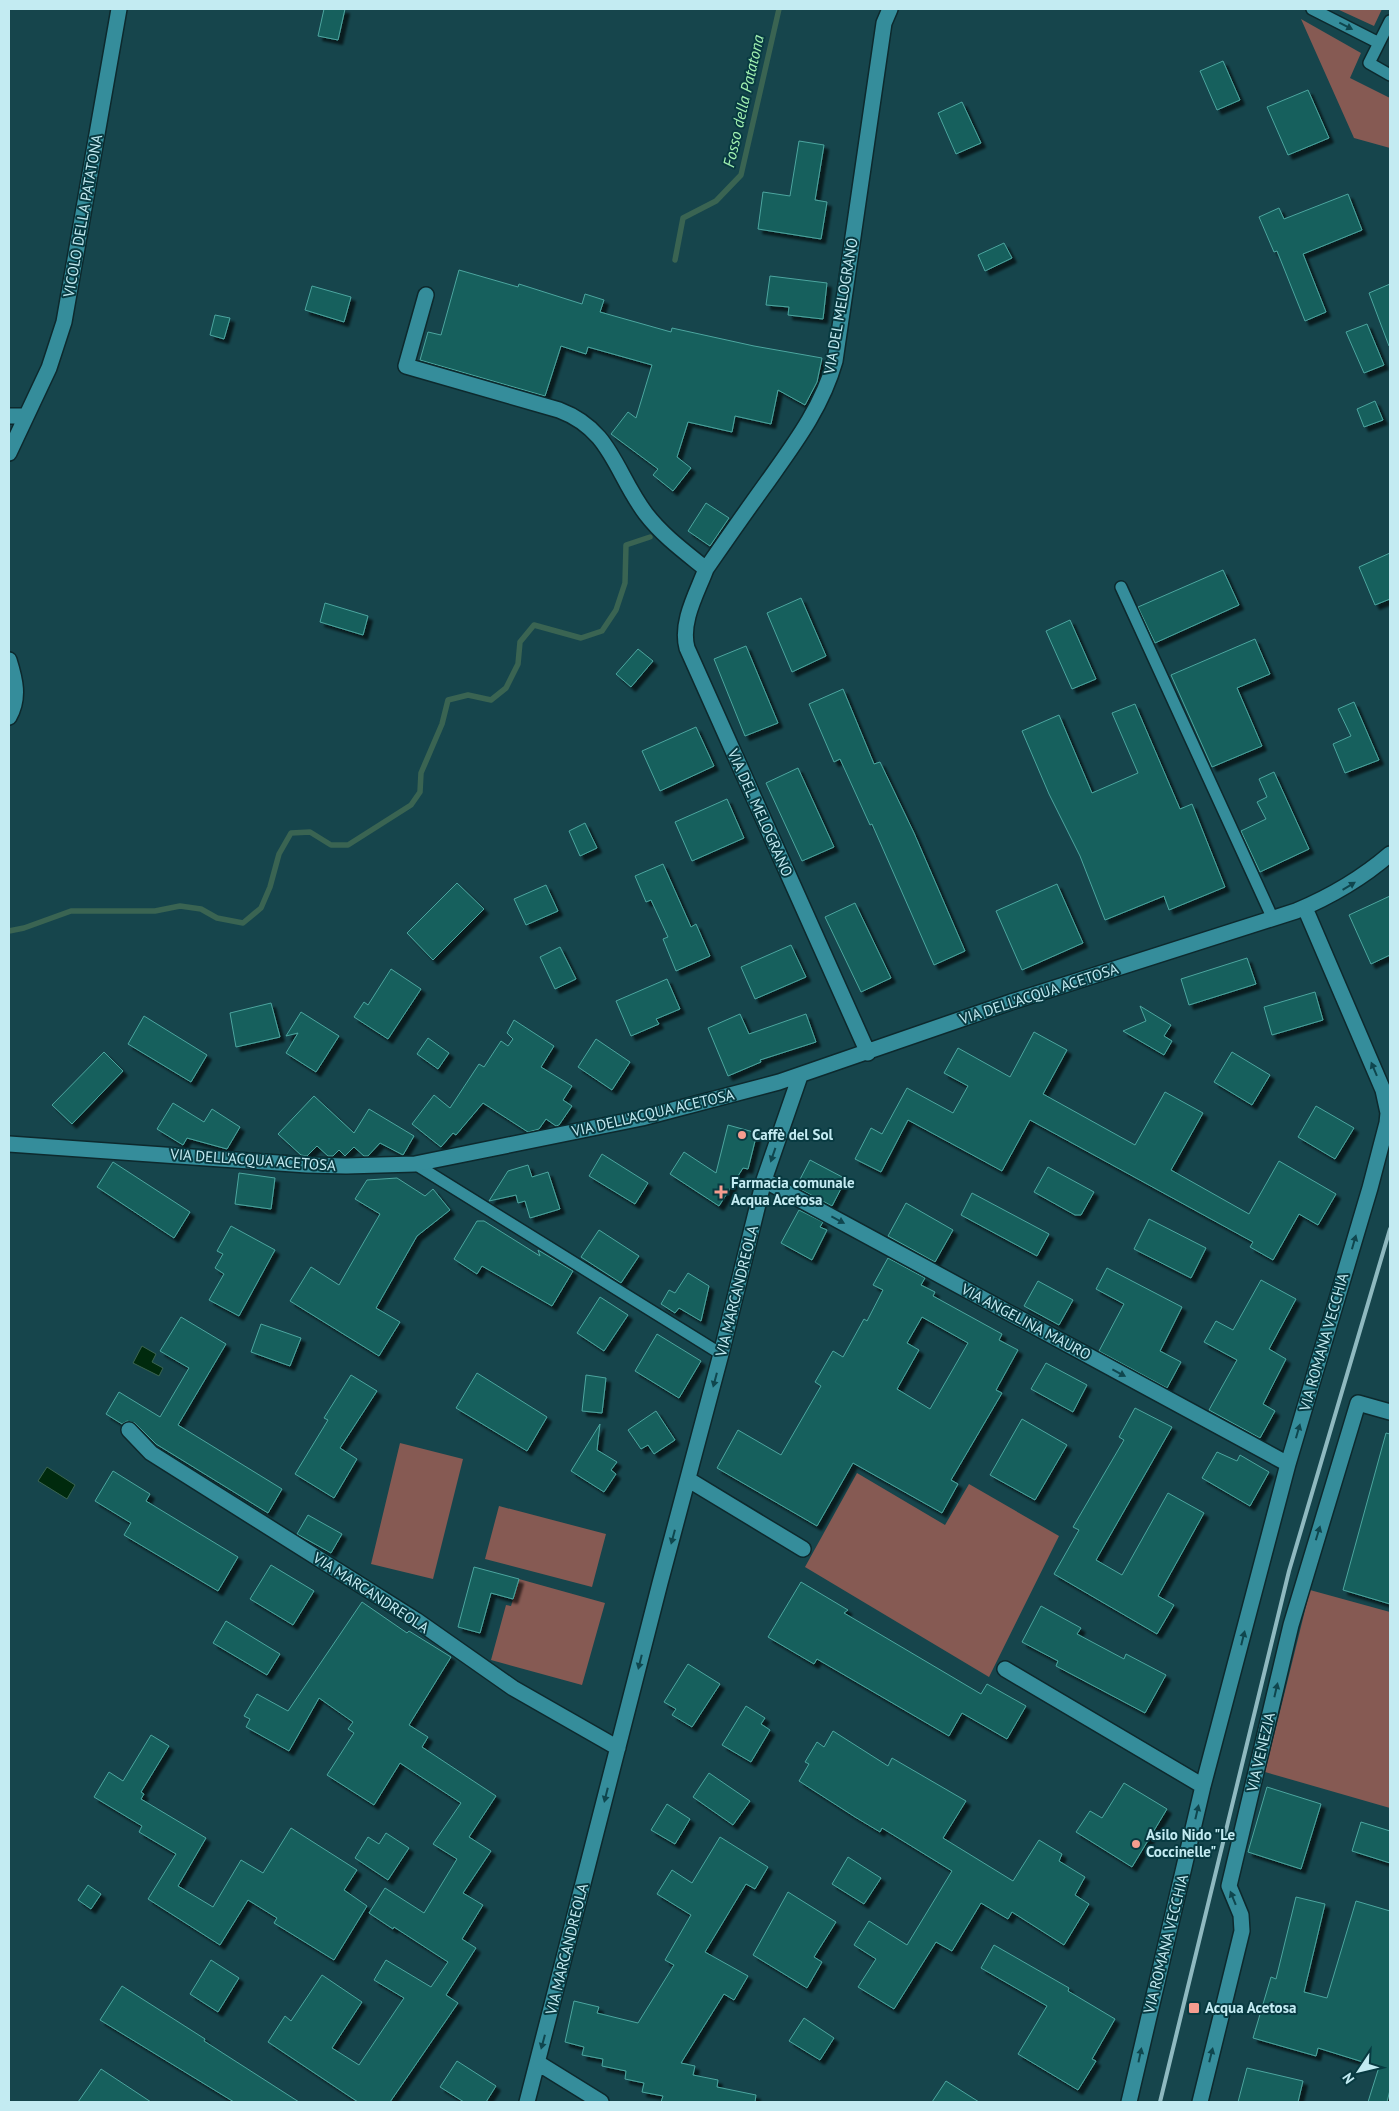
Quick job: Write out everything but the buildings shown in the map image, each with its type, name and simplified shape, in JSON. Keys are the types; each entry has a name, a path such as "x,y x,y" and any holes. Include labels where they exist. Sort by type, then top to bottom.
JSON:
{"street":[{"name":"VICOLO DELLA PATATONA","path":"9,453 49,368 64,322 119,9"},
{"name":"VIA DEL MELOGRANO","path":"868,1052 685,640 686,623 706,569 804,430 822,399 829,381 835,361 884,23 890,9"},
{"path":"426,295 406,366 577,416 604,443 648,516 674,543 706,569"},
{"path":"9,416 26,416"},
{"path":"9,660 16,688 14,707 9,717"},
{"name":"VIA DELL'ACQUA ACETOSA","path":"9,1144 307,1165 415,1164 642,1118 800,1076 1011,1002 1305,908 1353,883 1390,854"},
{"name":"VIA ROMANA VECCHIA","path":"1129,2102 1203,1786 1288,1464 1377,1162 1388,1113 1383,1090 1305,908"},
{"name":"VIA MARCANDREOLA","path":"527,2102 722,1354 764,1180 800,1076"},
{"name":"VIA ANGELINA MAURO","path":"764,1180 1288,1464"},
{"name":"VIA VENEZIA","path":"1200,2102 1242,1931 1241,1915 1229,1886 1291,1624 1358,1403 1390,1412"},
{"name":"VIA MARCANDREOLA","path":"129,1430 151,1453 416,1620 513,1688 618,1748"},
{"path":"689,1480 803,1549"},
{"path":"1005,1669 1203,1786"},
{"path":"538,2063 601,2102"}],"lane":[{"path":"1312,9 1379,43"},
{"path":"1390,21 1369,63 1390,75"},
{"path":"1121,587 1273,918"},
{"path":"415,1164 722,1354"}],"shaded area":[{"path":"1337,9 1382,9 1374,26"},
{"path":"1301,19 1361,53 1350,78 1390,98 1390,148 1354,138"},
{"path":"142,1346 156,1354 152,1362 163,1368 159,1376 133,1363"},
{"path":"400,1443 463,1459 433,1579 371,1564"},
{"path":"47,1467 75,1485 67,1499 38,1481"},
{"path":"857,1473 945,1525 969,1484 1059,1536 989,1677 805,1567"},
{"path":"499,1506 606,1534 592,1587 485,1559"},
{"path":"519,1579 605,1603 582,1685 491,1660 506,1605 511,1606"},
{"path":"1310,1590 1390,1612 1390,1808 1265,1772"}],"waterway":[{"name":"Fosso della Patatona","path":"675,260 683,218 716,201 741,175 779,9"},
{"name":"Fosso della Patatona","path":"9,931 24,928 71,911 155,911 180,906 201,909 217,918 243,923 261,908 270,887 279,854 291,833 310,832 331,845 348,845 411,805 420,792 421,773 442,724 448,700 468,695 491,700 506,688 518,664 520,642 534,625 581,638 602,631 616,610 625,583 626,545 650,537"}],"railway":[{"path":"1160,2102 1289,1571 1390,1229"}],"place":[{"name":"Caffè del Sol","path":"742,1135"},
{"name":"Farmacia comunale Acqua Acetosa","path":"721,1192"},
{"name":"Asilo Nido \"Le Coccinelle\"","path":"1136,1844"},
{"name":"Acqua Acetosa","path":"1194,2008"}]}
